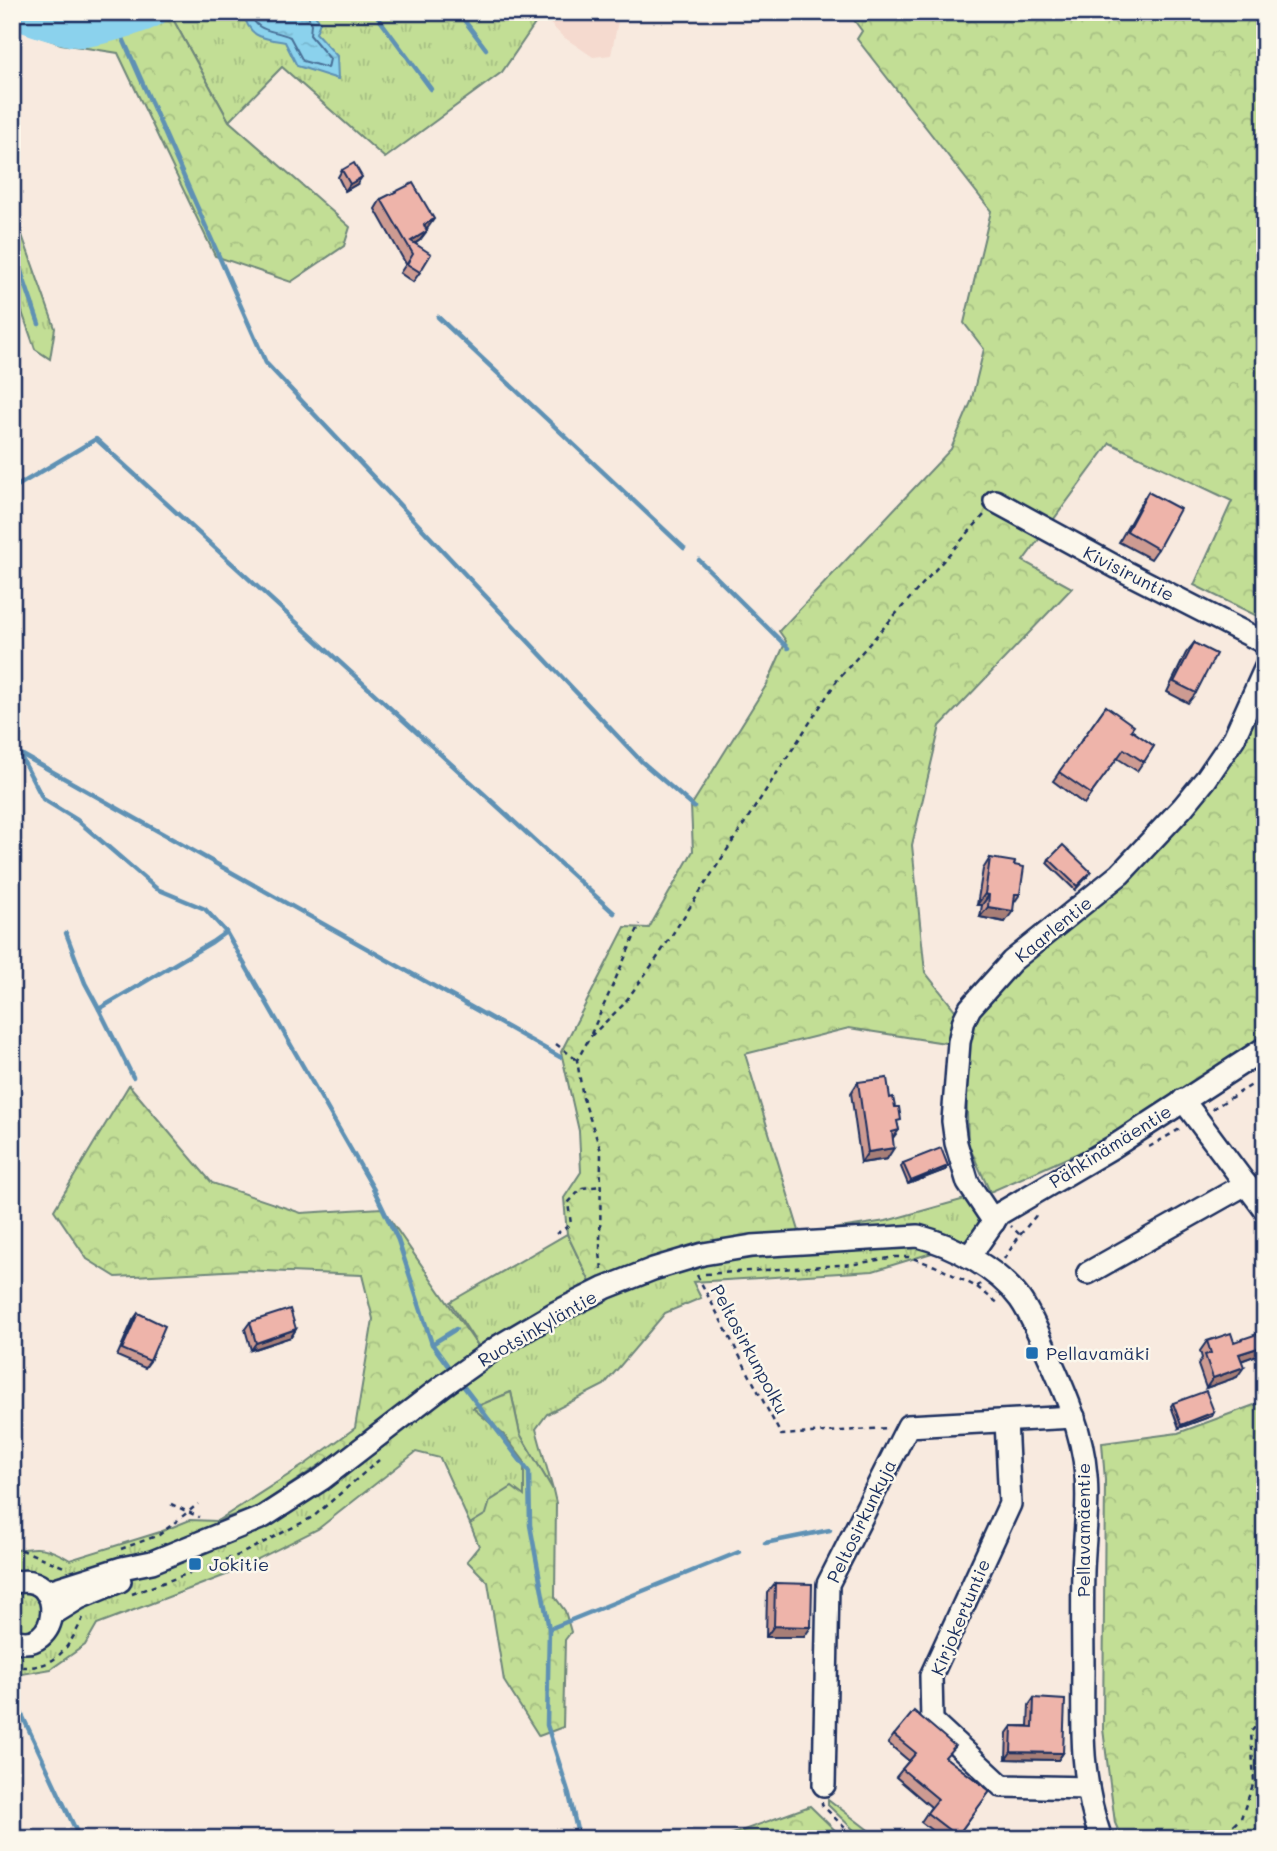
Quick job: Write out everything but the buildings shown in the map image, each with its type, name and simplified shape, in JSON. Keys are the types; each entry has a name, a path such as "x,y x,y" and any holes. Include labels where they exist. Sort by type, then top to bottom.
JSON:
{"street":[{"name":"Kivisiruntie","path":"995,501 1265,643"},
{"name":"Kaarlentie","path":"994,1222 968,1183 956,1143 953,1121 959,1042 970,1008 1012,961 1120,874 1183,807 1234,738 1265,669"},
{"name":"Pähkinämäentie","path":"968,1257 999,1214 1113,1147 1265,1048"},
{"path":"1183,1100 1265,1210"},
{"path":"1088,1273 1246,1184"},
{"name":"Ruotsinkyläntie","path":"53,1614 152,1562 263,1517 322,1479 499,1346 555,1313 653,1269 703,1254 752,1246 918,1236 941,1242 968,1257"},
{"name":"Pellavamäentie","path":"968,1257 1019,1298 1037,1330 1074,1417 1082,1446 1086,1477 1083,1767 1093,1816 1101,1839"},
{"path":"908,1426 1074,1417"},
{"name":"Kirjokertuntie","path":"1006,1421 1010,1504 931,1676 932,1721 1002,1786 1088,1788"},
{"name":"Peltosirkunkuja","path":"824,1785 828,1584 908,1426"},
{"name":"Ruotsinkyläntie","path":"46,1592 122,1568 152,1562"},
{"path":"12,1639 30,1641 41,1636 50,1626 53,1614 52,1602 46,1592 37,1584 16,1578"}],"path":[{"path":"1255,210 1265,185"},
{"path":"590,1037 623,1005 657,958 838,680 995,501"},
{"path":"605,1289 600,1253 601,1152 583,1098 577,1060 590,1037 640,924"},
{"path":"556,1044 577,1060"},
{"path":"556,1234 571,1224 568,1203 582,1188 601,1186"},
{"name":"Peltosirkunpolku","path":"908,1426 780,1435 696,1274 855,1264 895,1257 909,1257 935,1266 991,1273"},
{"path":"991,1273 1007,1310"},
{"path":"123,1598 239,1555 313,1517 382,1457"},
{"path":"171,1504 200,1517"},
{"path":"114,1551 159,1535 198,1504"},
{"path":"12,1666 36,1666 49,1662 69,1647 86,1614"},
{"path":"1219,1839 1241,1818 1254,1782 1251,1732 1265,1715"},
{"path":"824,1785 822,1805 856,1839"}],"shaded area":[{"path":"539,12 620,12 611,55 593,57 562,36"}],"green space":[{"path":"12,12 169,12 229,121 350,227 344,246 291,282 215,256 118,53 61,44 12,27"},
{"path":"169,12 539,12 541,15 502,72 385,158 282,67 229,121"},
{"path":"848,12 1265,12 1265,620 1194,585 1232,501 1110,443 1023,561 1072,588 940,726 912,845 925,972 958,1014 952,1044 849,1028 745,1054 800,1234 592,1286 567,1234 564,1198 581,1172 579,1131 561,1052 625,927 649,928 693,851 691,806 767,684 786,641 779,631 951,449 971,402 984,349 964,323 991,211 857,39 862,31"},
{"path":"12,207 55,328 50,359 35,349 12,283"},
{"path":"1265,688 1265,1038 1094,1146 990,1192 968,1144 965,1053 971,1023 1000,983 1118,883"},
{"path":"129,1085 212,1183 301,1213 382,1208 479,1348 349,1445 257,1507 217,1521 307,1463 355,1428 373,1319 362,1275 243,1270 116,1277 87,1259 54,1210"},
{"path":"990,1192 979,1222 984,1237 873,1271 693,1282 701,1298 665,1313 604,1385 547,1414 536,1429 553,1490 520,1434 511,1392 474,1408 505,1436 524,1461 524,1497 470,1524 440,1458 416,1452 318,1529 226,1575 97,1624 85,1645 51,1669 12,1673 12,1551 42,1548 70,1560 190,1520 217,1521 257,1507 349,1445 479,1347 450,1302 567,1234 592,1286 800,1234 886,1221"},
{"path":"511,1392 520,1434 553,1490 556,1503 555,1597 565,1611 571,1632 565,1640 563,1727 539,1736 504,1681 488,1582 467,1561 479,1546 470,1524 486,1514 490,1501 512,1487 524,1496 524,1461 505,1436 473,1408"},
{"path":"1265,1401 1265,1839 1122,1839 1115,1823 1103,1729 1105,1480 1102,1443 1178,1433"},
{"path":"828,1799 880,1839 863,1839 828,1805"},
{"path":"810,1806 844,1839 719,1839"}],"water":[{"path":"243,12 312,12 320,22 316,33 337,56 338,79 297,66 285,42 263,38 253,32"}],"waterway":[{"path":"12,14 60,30 83,33 116,26 155,12"},
{"path":"374,12 431,89"},
{"path":"458,12 486,49"},
{"path":"117,25 266,363 641,761 694,807"},
{"path":"12,245 39,324"},
{"path":"438,317 684,548"},
{"path":"12,489 96,439 614,913"},
{"path":"699,560 788,648"},
{"path":"12,749 19,753 43,799 77,820 157,889 205,909 226,932 373,1188 398,1240 432,1344 453,1373"},
{"path":"21,754 560,1057"},
{"path":"133,1077 99,1009 226,932"},
{"path":"66,933 85,983 99,1009"},
{"path":"432,1344 456,1329"},
{"path":"461,1383 529,1472 530,1525 549,1629 547,1725 569,1794 579,1839"},
{"path":"765,1543 830,1530"},
{"path":"549,1629 739,1552"},
{"path":"15,1700 80,1839"}],"place":[{"name":"Pellavamäki","path":"1032,1353"},
{"name":"Jokitie","path":"195,1564"}]}
